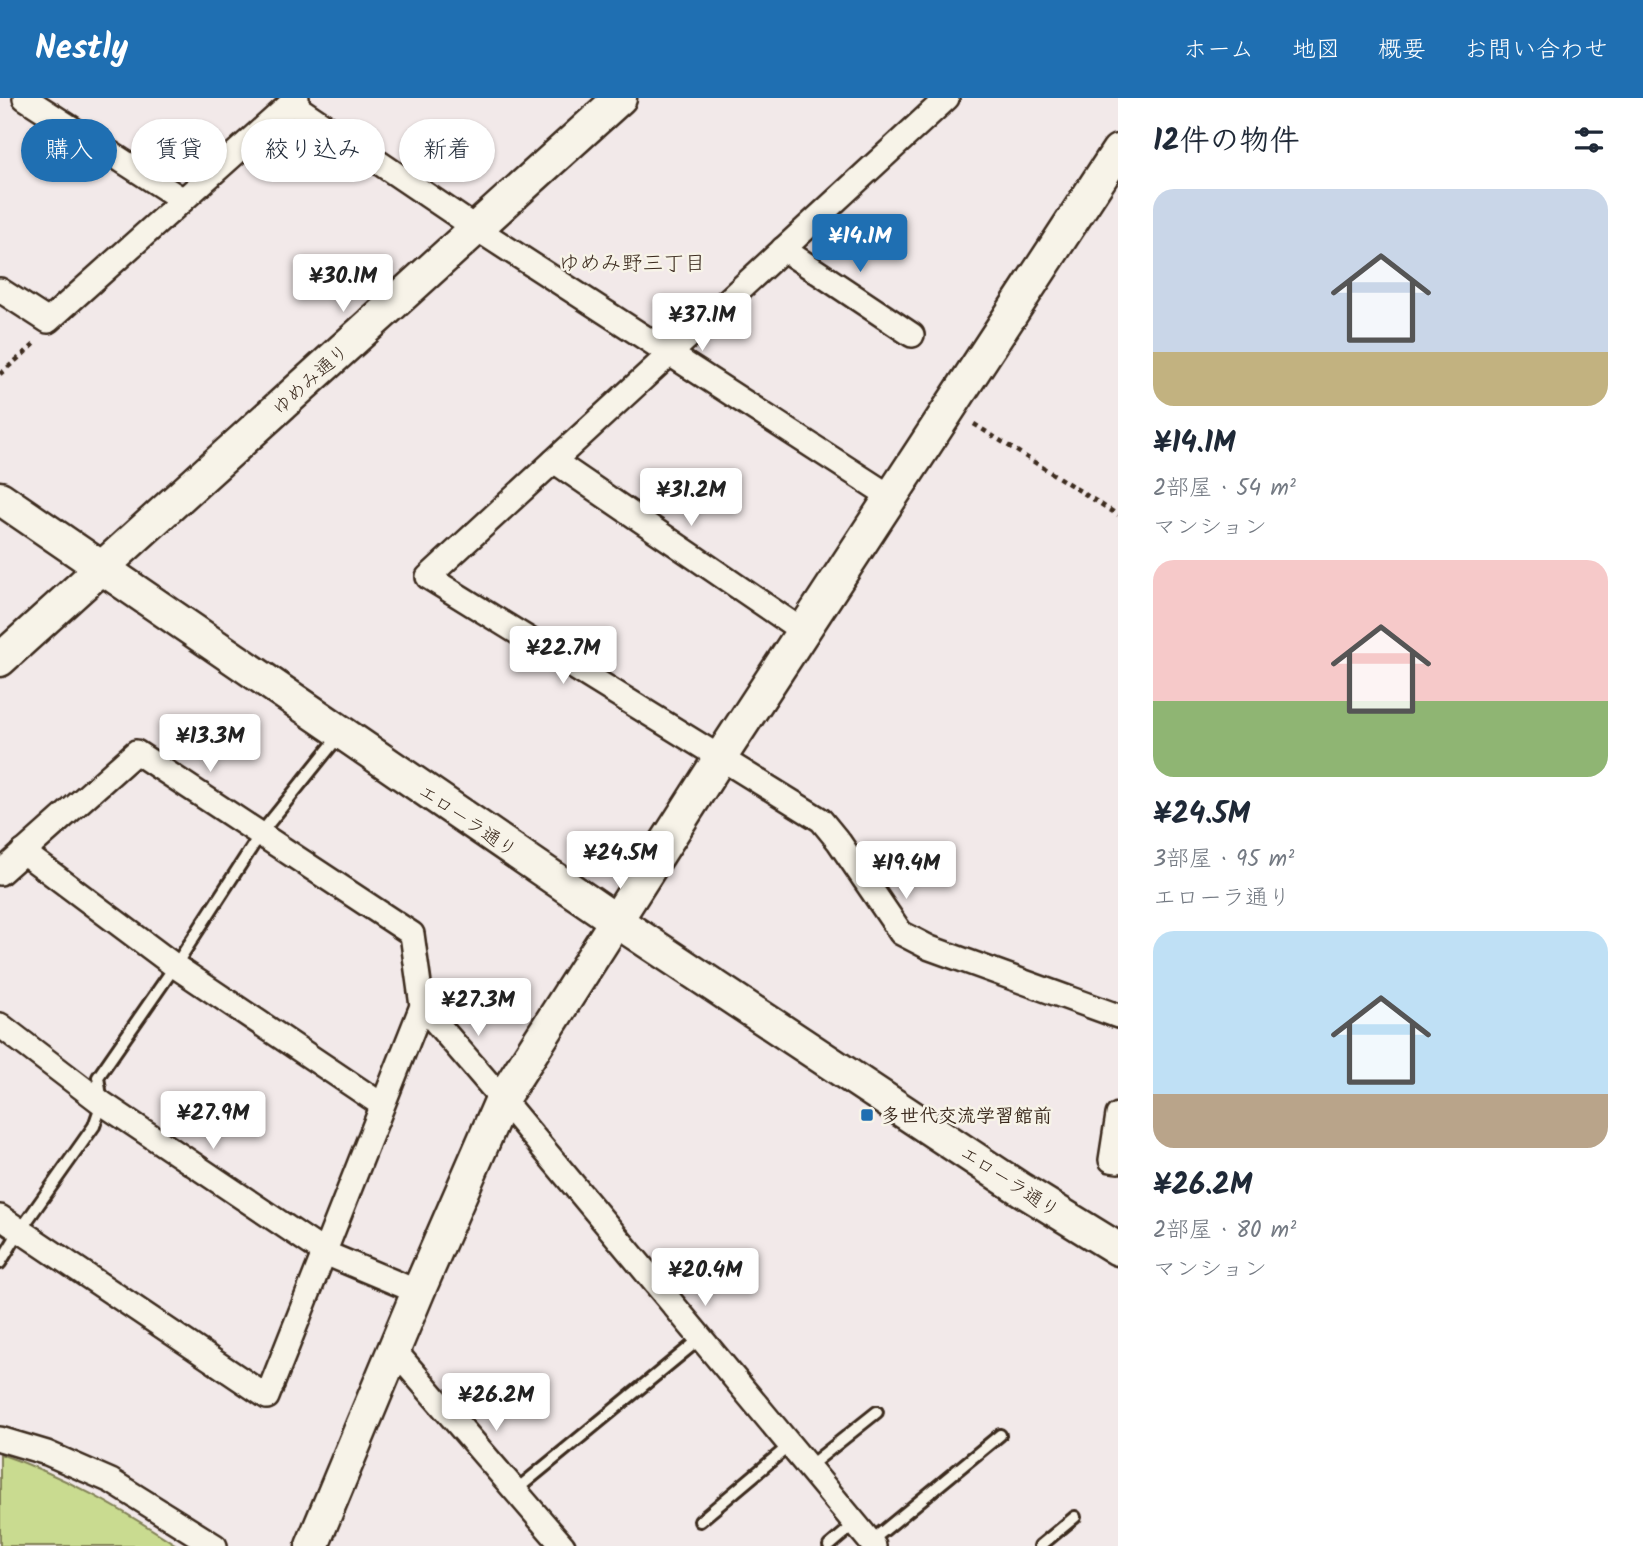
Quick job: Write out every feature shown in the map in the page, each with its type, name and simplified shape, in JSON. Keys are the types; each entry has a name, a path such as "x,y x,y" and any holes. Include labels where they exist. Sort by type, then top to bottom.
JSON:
{"street":[{"path":"25,98 183,200"},
{"name":"ゆめみ通り","path":"0,660 620,98"},
{"path":"947,98 428,577 821,820 901,933 930,948 1118,1016"},
{"path":"0,290 48,321 294,100 477,229 891,497"},
{"path":"312,1546 502,1099 720,758 1118,151"},
{"path":"783,249 912,335"},
{"path":"554,461 804,632"},
{"name":"エローラ通り","path":"0,498 615,920 1019,1188 1118,1249"},
{"path":"0,873 136,752 412,934 422,1006 267,1397 0,1217"},
{"path":"23,852 174,966 382,1105"},
{"path":"422,1006 867,1537"},
{"path":"0,1026 102,1103 326,1253 418,1292"},
{"path":"1118,1115 1111,1160 1118,1161"},
{"path":"394,1350 563,1546"},
{"path":"0,1439 47,1453 111,1481 215,1546"}],"lane":[{"path":"0,1263 94,1126 102,1103 98,1077 261,833 341,733"},
{"path":"516,1490 701,1338"},
{"path":"808,1467 877,1412"},
{"path":"829,1546 867,1537 1000,1435"},
{"path":"700,1521 790,1445"},
{"path":"1040,1546 1075,1517"}],"path":[{"path":"0,374 45,335 48,321"},
{"path":"950,408 1118,515"}],"green space":[{"path":"0,1454 47,1472 92,1494 178,1546 0,1546"}],"place":[{"name":"多世代交流学習館前","path":"867,1115"}],"district":[{"name":"ゆめみ野三丁目","path":"632,263"}]}
